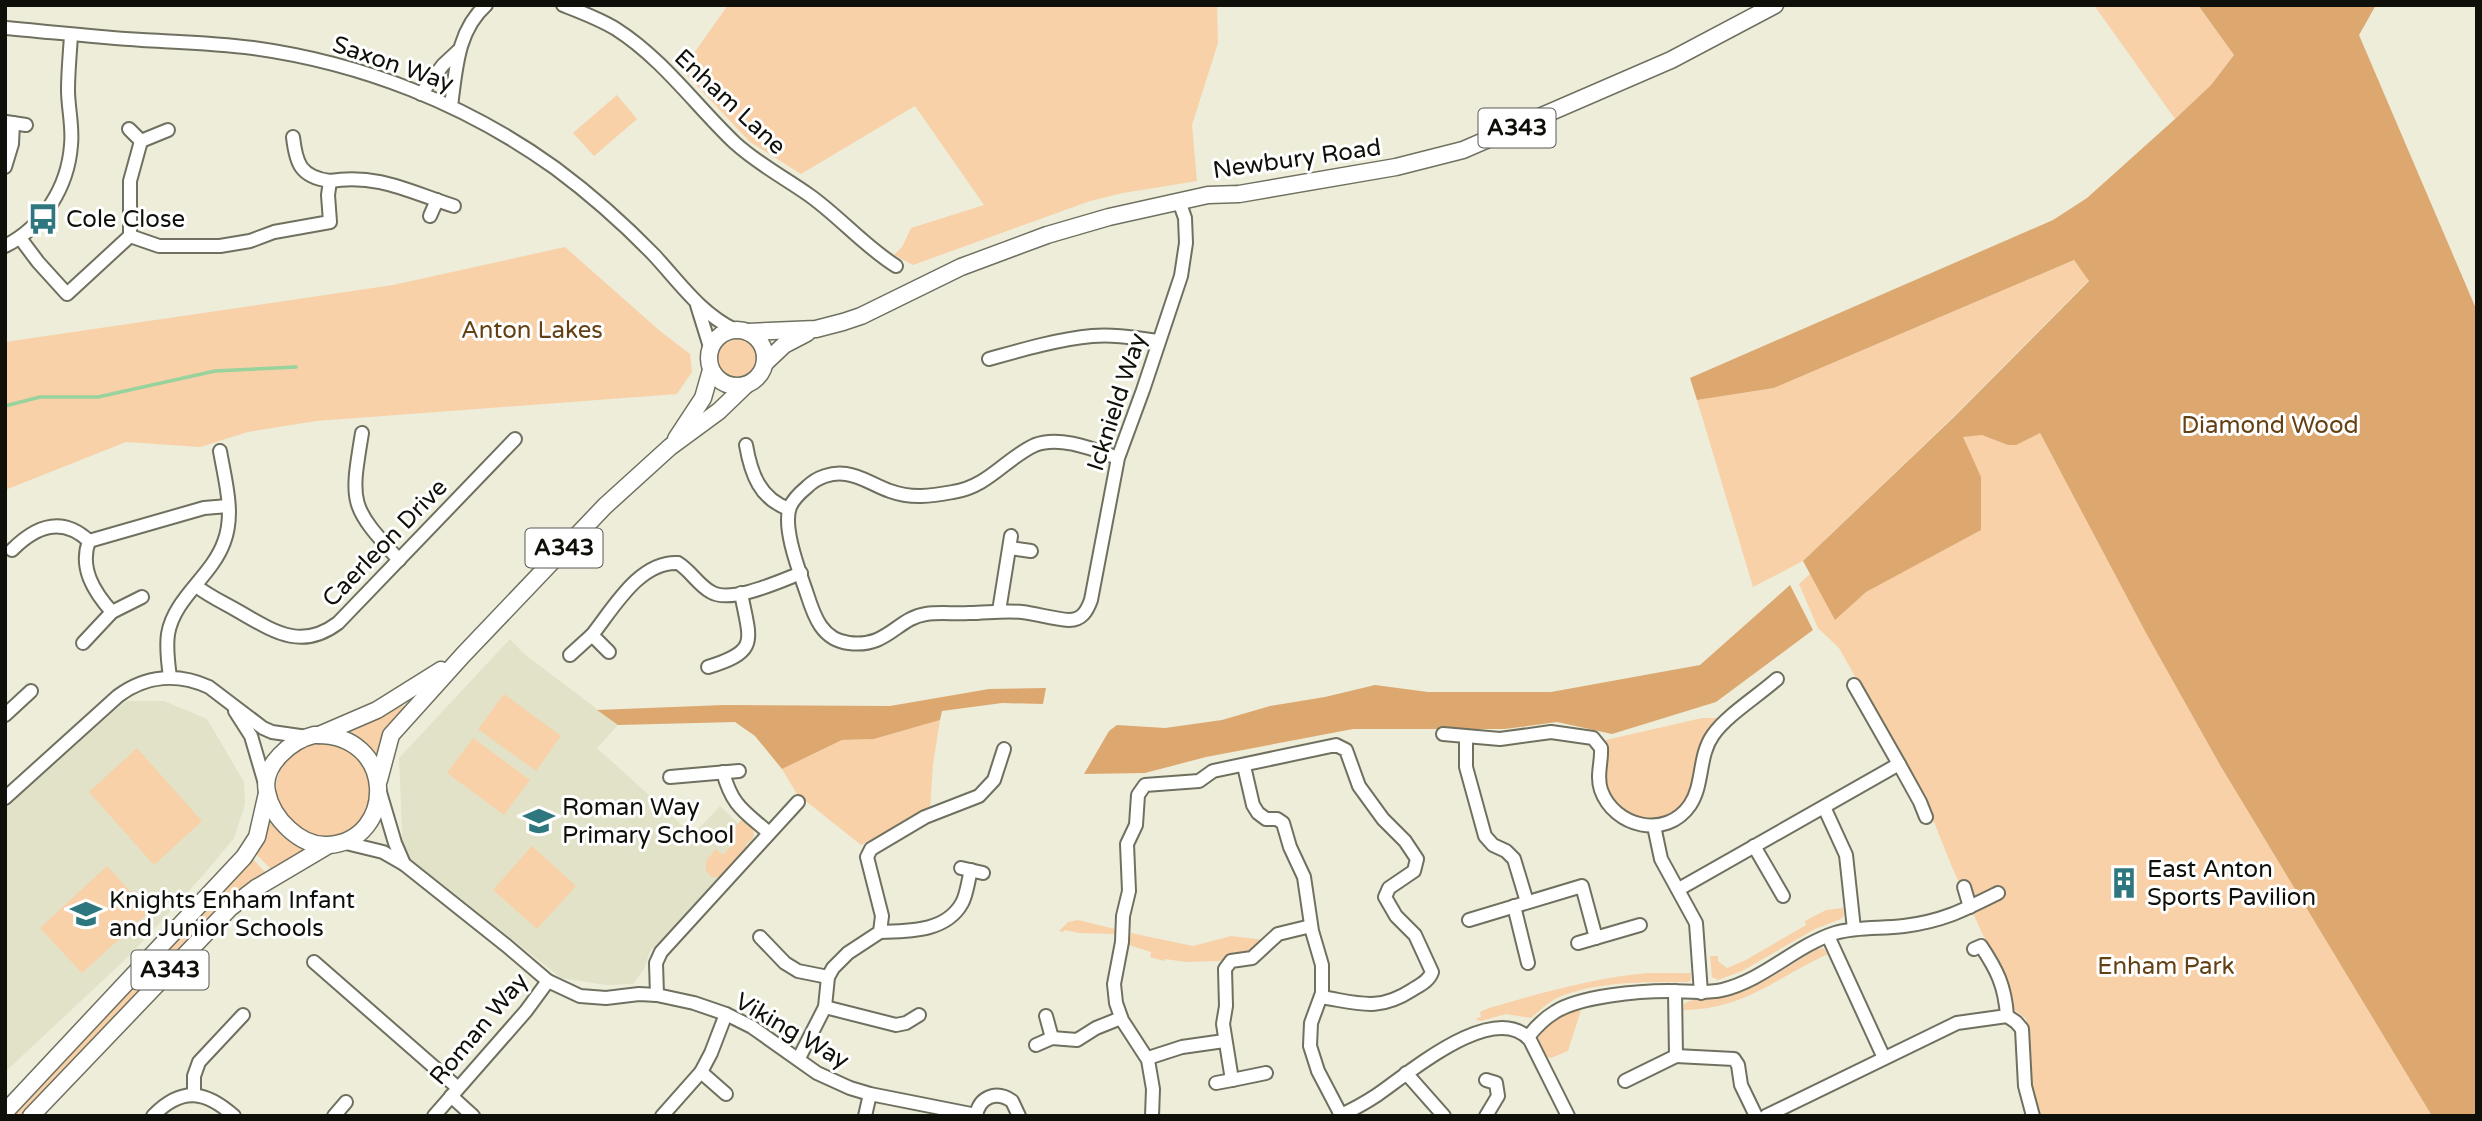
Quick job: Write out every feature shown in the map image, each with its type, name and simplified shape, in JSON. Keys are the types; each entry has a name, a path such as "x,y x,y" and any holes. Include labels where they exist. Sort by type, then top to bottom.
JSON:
{"main road":[{"name":"Newbury Road","path":"765,363 784,345 816,329 861,316 941,276 1019,244 1079,225 1208,195 1280,188 1384,170 1463,150 1671,60 1775,5"},
{"name":"Newbury Road","path":"741,331 816,329"},
{"path":"711,349 720,336 741,331 760,342 764,349 765,363"},
{"name":"A343","path":"670,447 703,398 710,370 708,361 711,349"},
{"name":"A343","path":"31,1116 230,908 256,888 359,833 377,803 391,735 605,506 670,447 695,431 746,384 758,377 765,363"},
{"path":"710,370 715,377 728,385 746,384"},
{"name":"A343","path":"5,1112 249,851 260,830 266,790 276,760 289,747 398,699 463,655"},
{"path":"313,736 339,737 355,745 368,759 379,784"},
{"path":"266,790 278,817 290,831 308,841 334,844"}],"street":[{"path":"451,106 458,51 470,23 486,5"},
{"name":"Enham Lane","path":"563,5 628,37 662,67 736,144 809,195 896,266"},
{"name":"Saxon Way","path":"5,28 213,44 277,52 359,71 451,106 506,135 584,191 652,253 697,304 716,320 741,331"},
{"path":"5,246 39,220 54,200 64,178 70,157 72,130 68,90 71,35"},
{"path":"421,94 443,65 458,51"},
{"path":"5,167 15,123"},
{"path":"130,129 141,141"},
{"path":"141,141 168,130"},
{"path":"293,137 295,157 301,169 313,177 330,181 374,179 454,206"},
{"path":"19,237 43,269 67,294 130,236 130,181 141,141"},
{"path":"130,236 159,246 220,246 250,241 274,232 333,228 328,195 330,181"},
{"path":"430,216 437,200"},
{"name":"Icknield Way","path":"999,611 1025,612 1069,621 1082,617 1091,600 1118,458 1181,276 1185,256 1185,218 1180,201"},
{"name":"Saxon Way","path":"697,304 711,349"},
{"path":"989,359 1064,340 1093,336 1122,336 1158,341"},
{"path":"362,433 355,477 356,499 364,520 399,559"},
{"name":"Caerleon Drive","path":"196,586 278,632 295,637 321,634 338,622 515,439"},
{"path":"1031,551 1010,542 999,611 923,614 881,638 849,643 833,638 818,625 789,531 789,509 808,485 836,474 857,477 899,494 926,497 974,486 1028,450 1042,444 1069,444 1118,458"},
{"path":"746,445 761,489 775,504 789,509"},
{"path":"170,677 167,646 170,627 178,610 224,543 227,532 228,506 220,451"},
{"path":"89,541 204,508 228,506"},
{"path":"12,550 29,535 55,527 71,527 89,541"},
{"path":"89,541 86,559 88,576 94,589 112,612"},
{"path":"570,655 592,635 637,581 652,569 666,563 678,563 712,593 722,596 741,593 801,573"},
{"path":"708,667 734,658 746,646 749,638 741,593"},
{"path":"83,643 112,612 142,597"},
{"path":"592,635 609,652"},
{"path":"5,798 128,688 140,683 170,677 201,683 263,728 272,732 313,736"},
{"path":"1443,734 1500,739 1552,732 1593,738 1601,748 1598,780 1608,804 1619,816 1630,822 1654,826 1674,819 1687,809 1696,794 1701,761 1711,737 1777,679"},
{"path":"1854,685 1926,817"},
{"path":"5,715 31,691"},
{"path":"228,702 251,736 266,790"},
{"path":"1466,737 1466,767 1485,836 1514,859 1527,902"},
{"path":"1152,1116 1153,1089 1147,1059 1122,1018 1115,996 1114,978 1129,886 1126,848 1136,825 1139,793 1149,784 1199,781 1212,771 1336,746 1343,748 1349,756 1359,786 1417,859 1414,871 1389,888 1385,897 1396,916 1413,931 1432,967 1429,978 1394,1002 1362,1004 1321,997"},
{"path":"880,932 882,916 867,857 870,849 925,817 979,796 994,780 1004,749"},
{"path":"1679,889 1899,764"},
{"path":"1244,766 1255,810 1266,819 1277,819 1284,825 1290,847 1304,877 1311,926 1322,965 1321,997 1311,1023 1310,1046 1318,1071 1340,1115 1378,1094 1445,1048 1492,1029 1515,1030 1528,1037 1568,1116"},
{"path":"670,777 739,771"},
{"path":"723,772 734,801 769,833"},
{"path":"379,784 395,843 404,864"},
{"path":"656,995 656,964 661,952 798,802"},
{"path":"1824,807 1846,855 1854,929"},
{"path":"1654,826 1661,859 1690,908 1698,928 1701,993"},
{"path":"334,844 383,852 404,864"},
{"path":"1754,846 1783,896"},
{"name":"Roman Way","path":"404,864 548,981 526,1011 434,1116"},
{"path":"799,1058 825,1007 828,977 848,953 880,932 943,924 962,902 972,870"},
{"path":"1469,920 1583,886 1596,938"},
{"path":"1964,887 1970,907"},
{"path":"1528,1037 1551,1014 1567,1006 1612,996 1675,991 1701,993 1724,989 1744,982 1828,936 1854,929 1926,923 1952,916 1998,893"},
{"path":"1514,906 1528,963"},
{"path":"1578,943 1640,925"},
{"path":"1232,1080 1223,1024 1226,1002 1223,975 1227,964 1233,960 1255,957 1282,932 1311,926"},
{"path":"1828,936 1884,1058"},
{"path":"760,937 798,971 828,977"},
{"path":"1975,949 1981,946 1993,964 2004,988 2007,1016"},
{"path":"314,962 455,1092 473,1116"},
{"name":"Viking Way","path":"548,981 580,996 656,995 694,1003 752,1027 817,1073 850,1088 976,1115"},
{"path":"1675,991 1676,1056"},
{"path":"825,1007 896,1026 919,1015"},
{"path":"662,1116 701,1072 726,1014"},
{"path":"194,1095 194,1076 199,1062 243,1015"},
{"path":"1046,1016 1052,1038"},
{"path":"1766,1116 1957,1023 2007,1016 2022,1029 2025,1086 2033,1116"},
{"path":"1036,1045 1052,1038 1077,1040 1096,1028 1122,1018"},
{"path":"1147,1059 1182,1047 1224,1041"},
{"path":"1625,1082 1676,1056 1723,1057 1735,1060 1741,1085 1756,1116"},
{"path":"701,1072 726,1094"},
{"path":"1216,1083 1266,1073"},
{"path":"1406,1073 1444,1116"},
{"path":"1486,1080 1496,1083 1498,1096 1486,1116"},
{"path":"865,1116 870,1094"},
{"path":"153,1116 171,1101 194,1095 218,1102 234,1116"},
{"path":"976,1115 978,1106 996,1095 1012,1101 1018,1116"},
{"path":"334,1116 346,1102"}],"shaded area":[{"name":"Roman Way Primary School","path":"510,639 523,653 618,725 597,748 693,835 720,806 755,839 650,951 644,969 633,984 606,985 561,978 403,853 399,758"},
{"name":"Knights Enham Infant and Junior Schools","path":"126,701 164,701 207,719 244,782 245,804 234,838 131,954 5,1072 5,807"}],"green space":[{"path":"728,5 1217,5 1218,43 1192,125 1197,181 1090,201 913,265 894,255 902,247 911,228 984,205 915,106 801,174 750,142 682,70"},
{"path":"2094,5 2198,5 2234,55 2211,85 2175,119"},
{"name":"Diamond Wood","path":"2198,5 2376,5 2359,35 2477,311 2477,1116 2432,1116 2220,765 2146,633 2040,433 2016,445 2008,445 1982,435 1963,437 1981,477 1981,530 1866,592 1835,620 1803,561 1954,417 2089,281 2074,260 1774,388 1697,400 1690,378 2053,220 2087,198 2211,85 2234,55"},
{"path":"617,95 637,119 594,156 573,133"},
{"name":"Anton Lakes","path":"565,247 690,354 692,372 677,394 316,421 248,432 200,447 126,442 5,490 5,342 393,285"},
{"path":"2074,260 2089,280 1954,416 1803,561 1753,587 1697,400 1774,388"},
{"path":"738,339 752,345 758,359 752,373 738,379 724,373 718,359 724,345"},
{"name":"Enham Park","path":"2016,388 2146,633 2220,765 2432,1116 2039,1116 2029,1073 2026,1019 2011,1007 1993,957 1926,802 1839,648 1818,628 1799,584"},
{"path":"1790,585 1813,630 1716,702 1612,734 1557,722 1505,729 1353,729 1206,757 1145,773 1084,774 1109,731 1117,725 1165,728 1222,720 1270,706 1375,685 1428,692 1551,692 1700,665"},
{"path":"1046,688 1043,704 1002,703 942,711 940,720 874,739 842,740 782,769 755,736 735,722 618,725 597,710 724,705 890,706 989,689"},
{"path":"504,694 561,736 536,771 478,729"},
{"path":"407,704 382,736 376,758 343,732"},
{"path":"1702,718 1720,718 1709,730 1699,749 1689,795 1679,809 1664,818 1647,821 1629,815 1616,806 1604,787 1606,740"},
{"path":"940,720 930,808 861,845 797,794 782,769 842,740 874,739"},
{"path":"473,738 530,780 504,815 447,773"},
{"path":"314,743 332,743 357,756 367,772 370,790 367,808 357,824 332,837 314,837 289,824 276,799 276,781 289,756"},
{"path":"137,748 202,821 154,865 89,792"},
{"path":"269,818 282,836 308,850 273,871 254,852"},
{"path":"741,820 753,828 754,836 745,845 747,848 720,877 712,877 706,871 706,861 716,849 723,855 735,842 728,835"},
{"path":"532,846 576,886 537,929 493,890"},
{"path":"251,857 267,874 231,896 22,1116 12,1116"},
{"path":"107,866 149,912 82,973 40,928"},
{"path":"1843,908 1844,915 1841,919 1815,929 1742,971 1718,980 1712,977 1710,956 1718,956 1718,961 1727,968 1806,925 1805,921 1826,910"},
{"path":"1078,920 1115,929 1115,934 1059,931 1068,922"},
{"path":"1131,933 1193,946 1231,936 1265,940 1254,952 1229,954 1220,961 1164,961 1150,957 1151,952 1129,945"},
{"path":"1823,948 1828,954 1759,991 1725,1004 1683,1010 1684,1004 1688,1002 1726,996 1754,986"},
{"path":"1647,973 1691,973 1691,980 1604,985 1557,998 1531,1018 1506,1014 1481,1021 1475,1019 1481,1017 1480,1012 1489,1008 1548,992 1607,978"},
{"path":"1582,1007 1568,1051 1551,1058 1545,1056 1538,1039 1545,1026"}],"waterway":[{"path":"5,406 40,397 98,397 215,371 296,367"}],"place":[{"name":"Cole Close","path":"43,219"},
{"name":"Roman Way Primary School","path":"539,821"},
{"name":"East Anton Sports Pavilion","path":"2124,883"},
{"name":"Knights Enham Infant and Junior Schools","path":"86,914"}]}
